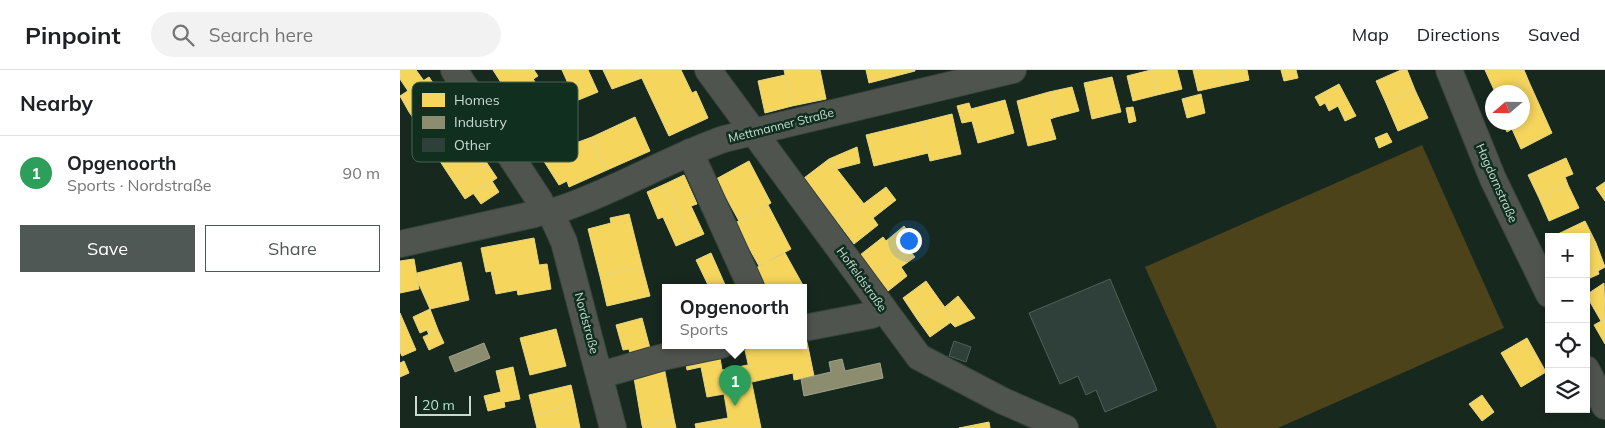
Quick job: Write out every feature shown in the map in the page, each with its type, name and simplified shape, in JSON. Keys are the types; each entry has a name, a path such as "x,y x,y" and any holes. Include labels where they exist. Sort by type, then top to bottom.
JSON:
{"street":[{"name":"Nordstraße","path":"454,70 462,82"},
{"name":"Hoffeldstraße","path":"708,70 919,357 1004,402 1065,428"},
{"name":"Mettmanner Straße","path":"400,244 547,211 624,184 690,152 754,131 1013,70"},
{"name":"Hagdornstraße","path":"1449,70 1493,179 1545,286"},
{"path":"690,152 750,284"},
{"name":"Nordstraße","path":"515,162 547,211 564,242 601,374 613,428"},
{"path":"807,327 872,315"},
{"path":"601,374 667,356 701,349"},
{"path":"1590,378 1605,406"}],"shaded area":[{"path":"1422,145 1504,328 1278,428 1217,428 1145,267"}],"building: Homes":[{"path":"400,70 416,70 424,81 412,82 412,88 408,91 400,79"},
{"path":"493,70 534,70 538,76 529,82 501,82"},
{"path":"562,70 588,70 598,92 578,100 578,82 567,82"},
{"path":"603,70 638,70 642,78 612,89"},
{"path":"638,70 681,70 692,93 696,91 708,118 669,136"},
{"path":"784,70 820,70 826,99 792,106"},
{"path":"866,70 890,70 892,77 869,83"},
{"path":"890,70 915,70 915,71 892,77"},
{"path":"1151,70 1157,95 1133,101 1127,76"},
{"path":"1151,70 1177,70 1182,89 1157,95"},
{"path":"1193,70 1221,70 1225,85 1198,91"},
{"path":"1221,70 1247,70 1249,80 1225,85"},
{"path":"1281,70 1296,70 1298,78 1284,81"},
{"path":"1401,70 1407,70 1415,90 1386,103 1376,81"},
{"path":"1485,70 1524,70 1529,82 1522,85 1492,85"},
{"path":"785,75 792,106 765,113 758,81"},
{"path":"429,77 432,82 421,82"},
{"path":"1112,77 1121,112 1092,119 1084,83"},
{"path":"1529,82 1552,133 1521,149 1512,130 1530,130 1530,85 1522,85"},
{"path":"1339,84 1356,116 1345,121 1338,106 1329,111 1325,103 1320,106 1315,97"},
{"path":"1072,87 1079,111 1056,117 1049,92"},
{"path":"412,88 412,110 409,112 400,96"},
{"path":"1415,90 1428,118 1398,131 1386,103"},
{"path":"1049,92 1056,117 1050,119 1056,139 1028,146 1017,101"},
{"path":"1201,94 1205,113 1187,118 1182,99"},
{"path":"1005,100 1014,133 978,143 972,121 962,123 957,106 969,103 971,109"},
{"path":"1133,107 1136,121 1129,123 1126,108"},
{"path":"952,114 961,154 930,161 920,122"},
{"path":"635,117 650,151 607,170 592,137"},
{"path":"920,122 928,153 874,166 866,135"},
{"path":"1387,133 1392,142 1379,148 1375,138"},
{"path":"592,137 607,170 569,187 567,181 559,185 545,163 578,162 578,142"},
{"path":"857,147 860,163 837,169 829,159"},
{"path":"1566,158 1573,174 1565,177 1568,185 1539,198 1528,175"},
{"path":"829,159 864,204 838,223 804,178"},
{"path":"749,161 771,203 739,221 716,179"},
{"path":"441,162 456,162 445,169"},
{"path":"456,162 487,163 455,184 445,169"},
{"path":"487,163 497,178 465,199 455,184"},
{"path":"684,175 697,204 691,206 704,234 690,240 665,184"},
{"path":"492,181 499,192 481,204 473,193"},
{"path":"1605,182 1605,201 1596,188"},
{"path":"665,184 690,240 676,246 663,217 658,219 647,192"},
{"path":"1568,185 1579,208 1549,221 1539,198"},
{"path":"886,187 896,200 873,218 878,225 854,244 838,223"},
{"path":"768,205 791,249 759,266 735,223"},
{"path":"629,214 642,266 600,276 588,229 611,223 610,218"},
{"path":"1585,221 1596,243 1590,246 1590,233 1560,233"},
{"path":"904,226 917,244 876,276 860,255 883,237 886,241"},
{"path":"534,238 539,265 547,264 551,289 518,295 517,290 496,294 491,271 486,272 481,248"},
{"path":"1596,243 1605,267 1598,271 1599,274 1590,278 1590,246"},
{"path":"909,250 915,257 901,267 907,276 888,291 876,276"},
{"path":"711,253 725,284 708,284 696,260"},
{"path":"785,253 802,284 760,284 752,270"},
{"path":"414,259 419,289 400,293 400,261"},
{"path":"461,262 469,300 430,309 418,282 417,273"},
{"path":"642,266 650,296 607,306 600,276"},
{"path":"926,281 941,302 917,319 903,298"},
{"path":"1604,283 1605,319 1601,321 1590,302 1590,292"},
{"path":"958,296 975,318 955,327 950,322 954,320 945,307"},
{"path":"941,302 954,320 930,337 917,319"},
{"path":"430,309 438,330 429,335 427,330 420,333 413,317"},
{"path":"400,313 416,350 402,356 400,352"},
{"path":"642,318 651,352 631,357 629,349 623,350 616,325"},
{"path":"1605,319 1605,344 1594,325"},
{"path":"556,329 566,366 530,375 520,338"},
{"path":"438,330 444,343 429,350 423,337"},
{"path":"1527,338 1545,373 1521,387 1501,353"},
{"path":"807,342 814,376 794,380 793,373 752,382 745,350 807,349"},
{"path":"719,352 722,370 748,365 761,428 696,428 695,424 728,418 724,394 707,397 701,367 687,370 685,358"},
{"path":"404,361 409,373 400,377 400,363"},
{"path":"513,367 520,399 504,402 505,407 488,411 484,396 501,392 496,371"},
{"path":"664,367 674,419 642,425 633,372"},
{"path":"571,385 575,403 534,416 529,395"},
{"path":"1482,395 1494,412 1482,421 1469,404"},
{"path":"575,403 580,428 537,428 534,416"},
{"path":"674,419 676,428 643,428 642,425"},
{"path":"989,422 990,428 959,428"}],"building: Industry":[{"path":"484,343 490,358 455,372 449,357"},
{"path":"842,359 845,371 880,363 883,378 804,396 801,379 831,372 829,362"}],"building: Other":[{"path":"1110,279 1157,390 1105,412 1096,390 1086,395 1078,376 1060,384 1029,313"},
{"path":"954,341 971,347 966,362 949,356"}],"place":[{"name":"Opgenoorth","path":"735,406"}]}
